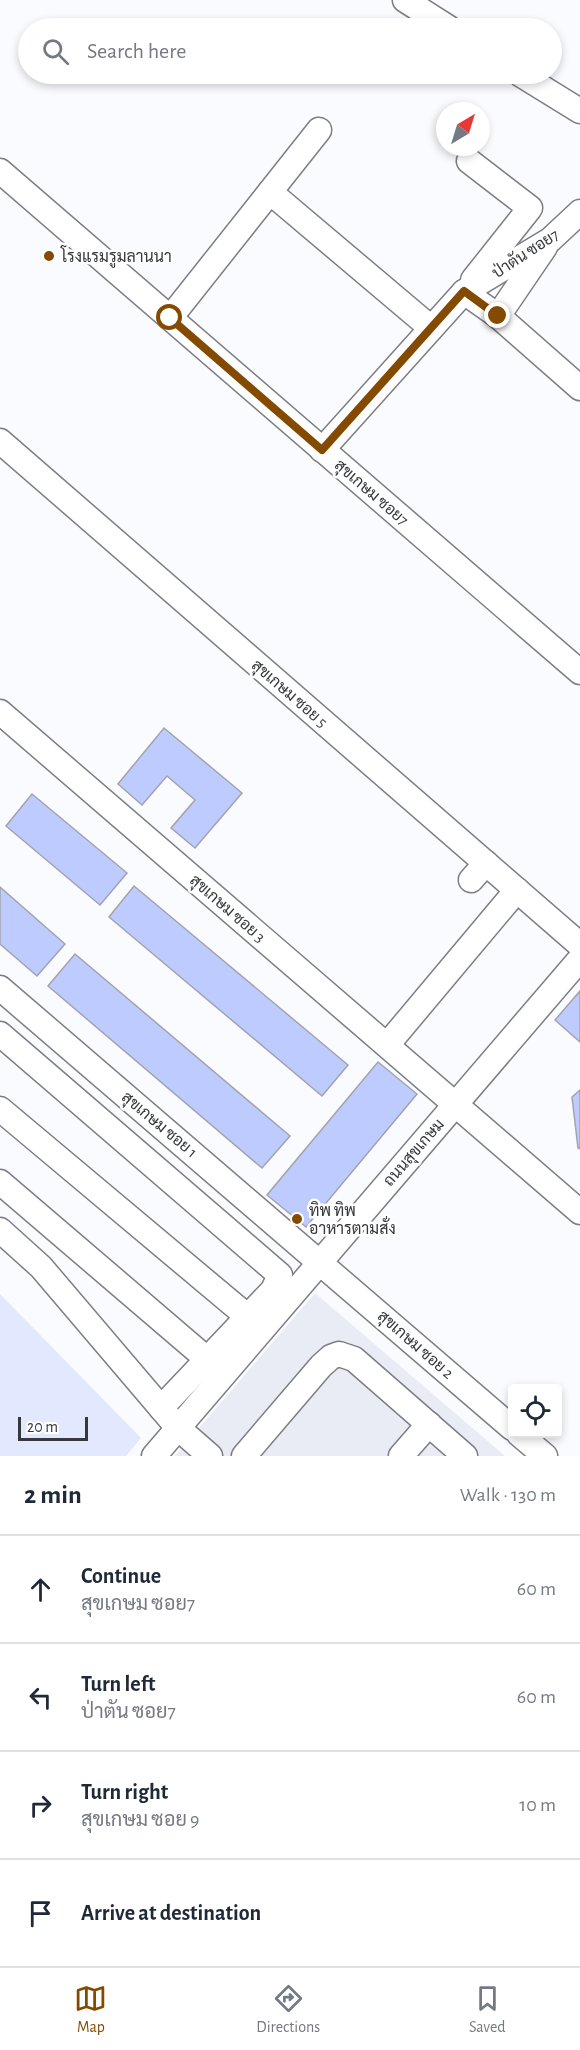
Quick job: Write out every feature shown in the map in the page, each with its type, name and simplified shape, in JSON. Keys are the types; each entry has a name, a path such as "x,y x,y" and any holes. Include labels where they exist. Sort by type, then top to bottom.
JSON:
{"street":[{"path":"405,0 433,18"},
{"path":"536,84 580,111"},
{"path":"170,318 319,130"},
{"path":"469,161 530,208 464,291 498,316 580,388"},
{"name":"สุขเกษม ซอย7","path":"0,171 580,672"},
{"path":"270,192 431,328"},
{"name":"ป่าตัน ซอย7","path":"322,450 464,291 550,240 580,212"},
{"path":"498,316 550,240"},
{"name":"สุขเกษม ซอย 5","path":"0,441 478,872 517,890 580,945"},
{"name":"สุขเกษม ซอย 3","path":"0,712 580,1212"},
{"path":"387,1045 517,890"},
{"name":"ถนนสุขเกษม","path":"154,1456 580,959"},
{"name":"สุขเกษม ซอย 1","path":"0,988 320,1261"},
{"path":"0,1034 280,1275 273,1290 161,1408"},
{"path":"0,1109 248,1317"},
{"path":"0,1182 208,1360"},
{"path":"0,1230 41,1267 178,1428 210,1456"},
{"name":"สุขเกษม ซอย 2","path":"320,1261 508,1424"},
{"path":"244,1456 321,1366 331,1357 339,1354 354,1359 465,1456"},
{"path":"401,1456 429,1424"},
{"path":"524,1438 545,1456"}],"shaded area":[{"path":"315,1293 505,1456 175,1456"},
{"path":"0,1294 141,1438 126,1456 0,1456"}],"building":[{"path":"164,728 242,793 195,848 171,828 195,800 167,776 142,805 118,784"},
{"path":"32,794 127,873 100,905 6,826"},
{"path":"134,886 348,1065 322,1096 109,917"},
{"path":"0,887 65,944 37,976 0,944"},
{"path":"75,954 290,1136 262,1168 48,986"},
{"path":"580,991 580,1042 555,1020"},
{"path":"378,1062 417,1094 306,1227 267,1195"},
{"path":"580,1090 580,1149 578,1148 572,1097"}],"place":[{"name":"โรงแรมรูมลานนา","path":"49,256"},
{"name":"ทิพ ทิพ อาหารตามสั่ง","path":"297,1219"}],"route":[{"path":"170,318 322,450 464,291 498,316"}]}
